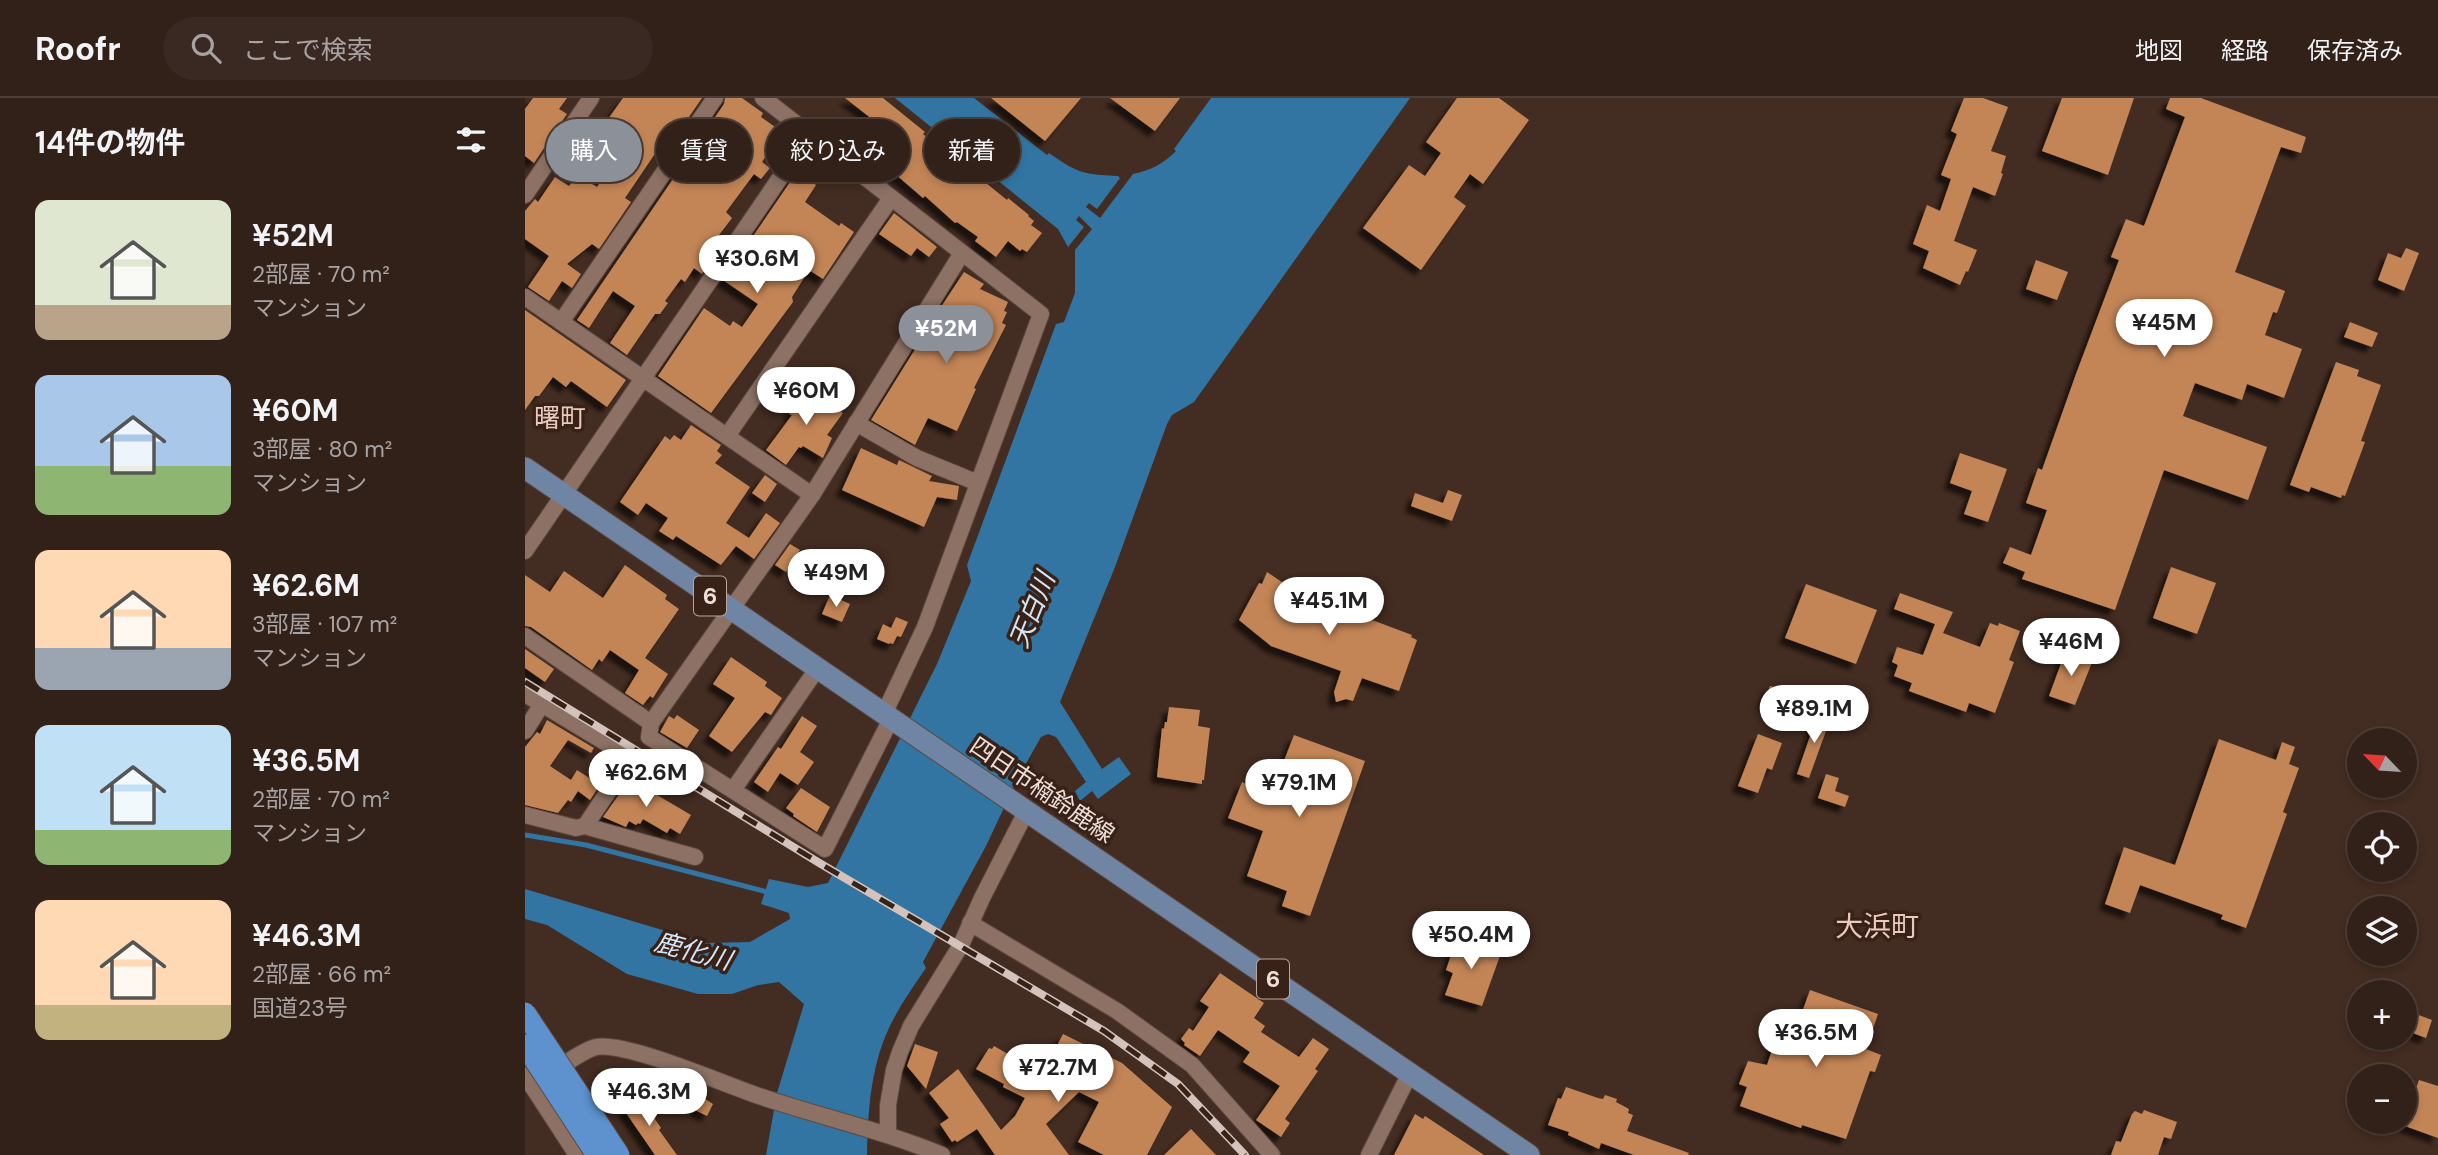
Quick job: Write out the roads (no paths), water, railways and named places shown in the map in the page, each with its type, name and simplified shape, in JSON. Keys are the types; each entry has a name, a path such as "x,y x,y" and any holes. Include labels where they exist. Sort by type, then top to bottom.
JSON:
{"highway":[{"path":"525,1013 619,1155"},
{"path":"525,1045 597,1155"}],"main road":[{"name":"四日市楠鈴鹿線","path":"525,468 1529,1155"}],"street":[{"path":"525,195 591,98"},
{"path":"561,322 715,98"},
{"path":"763,98 790,119"},
{"path":"525,551 777,182"},
{"path":"871,182 1041,314 891,719 825,849 649,737 652,723 812,495 962,253"},
{"path":"727,436 891,198"},
{"path":"525,297 812,495"},
{"path":"856,423 917,458 978,483"},
{"path":"525,636 652,723"},
{"path":"733,790 817,669"},
{"path":"525,694 631,758 585,826"},
{"path":"525,731 542,704"},
{"path":"888,1133 888,1105 900,1052 911,1026 961,945 1021,808"},
{"path":"525,815 576,828 585,826 695,857"},
{"path":"969,923 1117,1011 1192,1065 1272,1155"},
{"path":"577,1155 529,1081 597,1047 616,1048 659,1060 761,1097 888,1133 942,1155"},
{"path":"1369,1155 1410,1073"}],"water":[{"path":"895,98 974,98 1001,119 924,119 924,121"},
{"path":"1211,98 1410,98 1194,402 1172,415 1167,424 1115,567 1060,702 1102,769 1119,757 1131,774 1098,799 1092,791 1080,801 1075,791 1086,782 1056,737 1048,734 1041,737 923,962 926,968 901,1005 886,1034 872,1085 867,1155 766,1155 777,1093 804,1004 779,982 758,985 732,994 698,994 627,974 547,925 525,919 525,889 706,943 750,942 790,919 789,913 761,904 769,879 808,887 828,883 937,664 971,581 967,565 1056,324 1064,322 1075,293 1075,250 1092,229 1079,216 1076,220 1084,227 1068,247 1058,229 1000,182 1020,182 1020,134 1047,155 1049,153 1082,172 1120,178 1097,209 1089,203 1086,207 1100,218 1133,174 1156,166 1176,151 1174,149"}],"waterway":[{"path":"525,835 586,845 771,893"}],"railway":[{"path":"525,682 821,864 1104,1031 1178,1084 1245,1155"}],"district":[{"name":"曙町","path":"560,418"},
{"name":"大浜町","path":"1877,926"}],"water label":[{"name":"天白川","path":"1032,610"},
{"name":"鹿化川","path":"693,951"}]}
